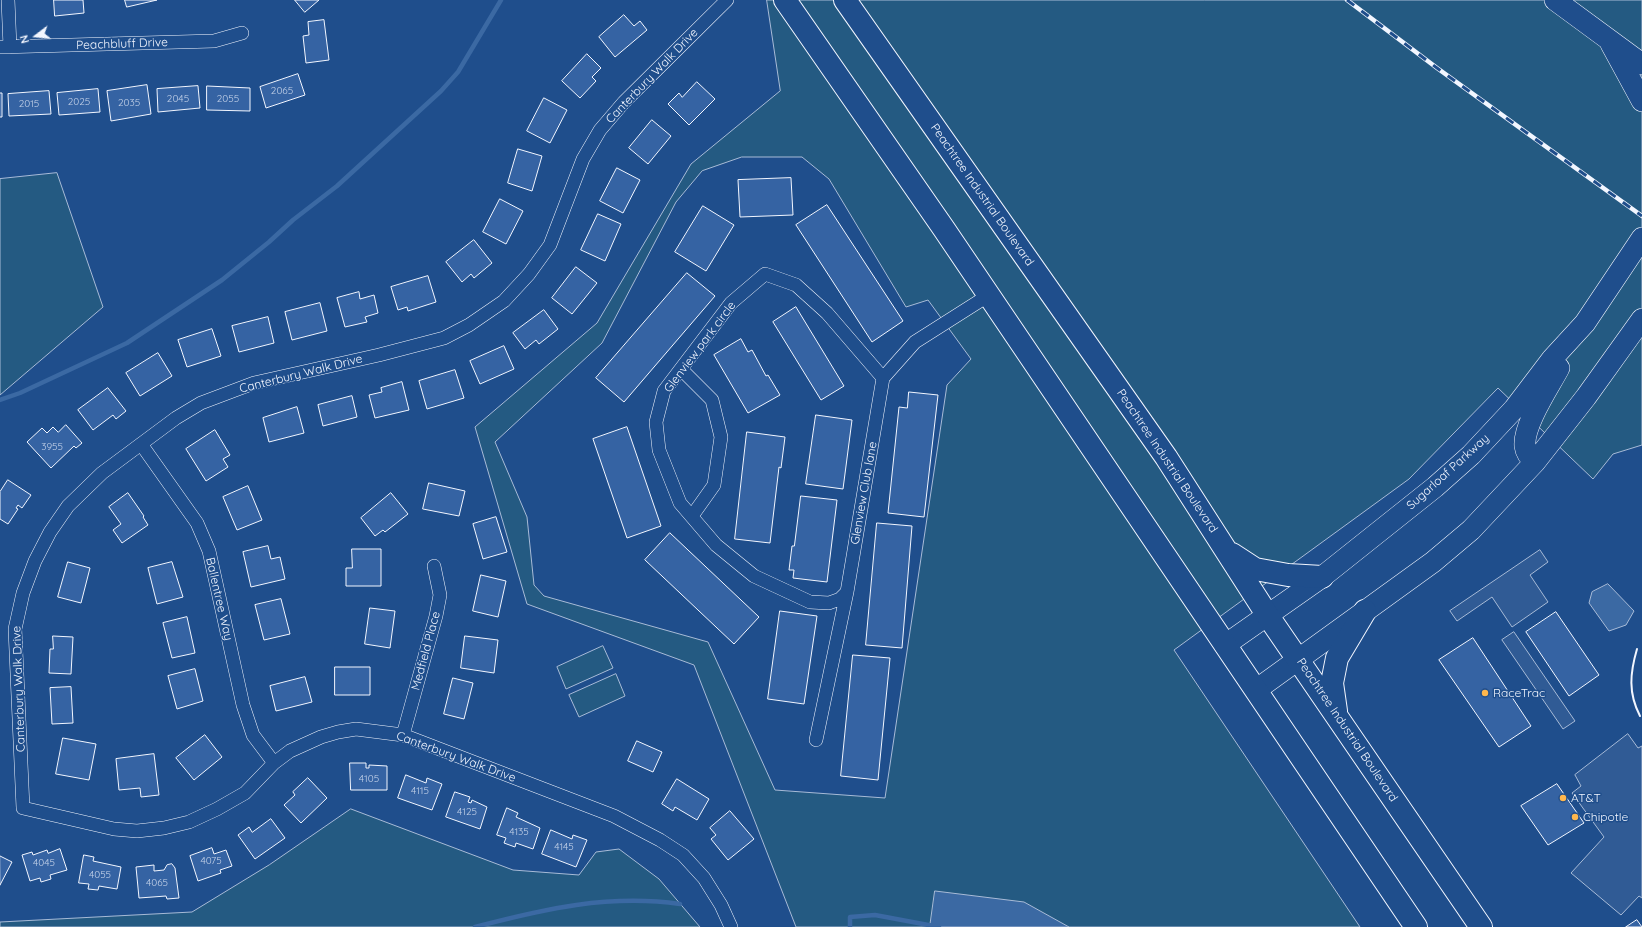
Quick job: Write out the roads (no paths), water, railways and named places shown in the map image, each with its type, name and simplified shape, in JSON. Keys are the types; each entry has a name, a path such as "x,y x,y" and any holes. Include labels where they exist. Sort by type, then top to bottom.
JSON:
{"highway":[{"path":"785,0 989,295 1416,927"},
{"name":"Peachtree Industrial Boulevard","path":"845,0 1162,450 1268,616 1481,927"},
{"path":"1227,550 1255,569 1288,575 1322,577"},
{"path":"1336,714 1332,683 1337,658 1365,611"}],"main road":[{"path":"1555,0 1642,64"},
{"path":"1614,43 1642,56"},
{"path":"1614,43 1642,101"},
{"name":"Sugarloaf Parkway","path":"1225,645 1322,577 1435,487 1471,454 1514,409 1552,359 1585,323 1642,238"},
{"path":"1256,690 1298,658 1433,562 1471,530 1535,462 1586,397 1642,319"},
{"path":"1535,462 1530,458 1525,446 1529,425 1585,323"}],"street":[{"path":"5,47 8,0"},
{"name":"Canterbury Walk Drive","path":"727,0 624,102 600,130 583,159 550,245 529,274 504,301 469,325 444,338 379,355 254,384 201,403 176,418 102,473 68,506 50,532 35,561 23,593 15,629 23,808 114,829 137,831 164,828 189,822 217,809 244,793 274,763 305,744 338,732 356,729 403,735 614,816 660,840 683,855 704,878 721,905 731,927"},
{"name":"Peachbluff Drive","path":"5,47 214,41 242,33"},
{"name":"Glenview park circle","path":"847,592 840,599 829,603 810,602 754,576 716,545 680,503 659,450 656,422 664,391 731,303 765,274 796,285 827,314 884,378"},
{"path":"884,378 915,342 989,295"},
{"path":"681,369 712,400 721,437 714,485 692,516"},
{"name":"Glenview Club lane","path":"816,740 847,592 884,378"},
{"name":"Ballentree Way","path":"141,444 197,523 209,551 252,734 274,763"},
{"name":"Medfield Place","path":"403,735 436,616 440,594 434,566"}],"waterway":[{"path":"0,400 20,393 127,343 222,280 269,242 293,220 337,186 441,91 458,72 501,0"},
{"path":"475,927 551,909 602,902 653,901 680,904"},
{"path":"850,927 850,917 875,915 939,927"}],"railway":[{"path":"1347,0 1437,68 1642,216"}],"place":[{"name":"RaceTrac","path":"1485,693"},
{"name":"AT&T","path":"1563,798"},
{"name":"Chipotle","path":"1575,817"}]}
